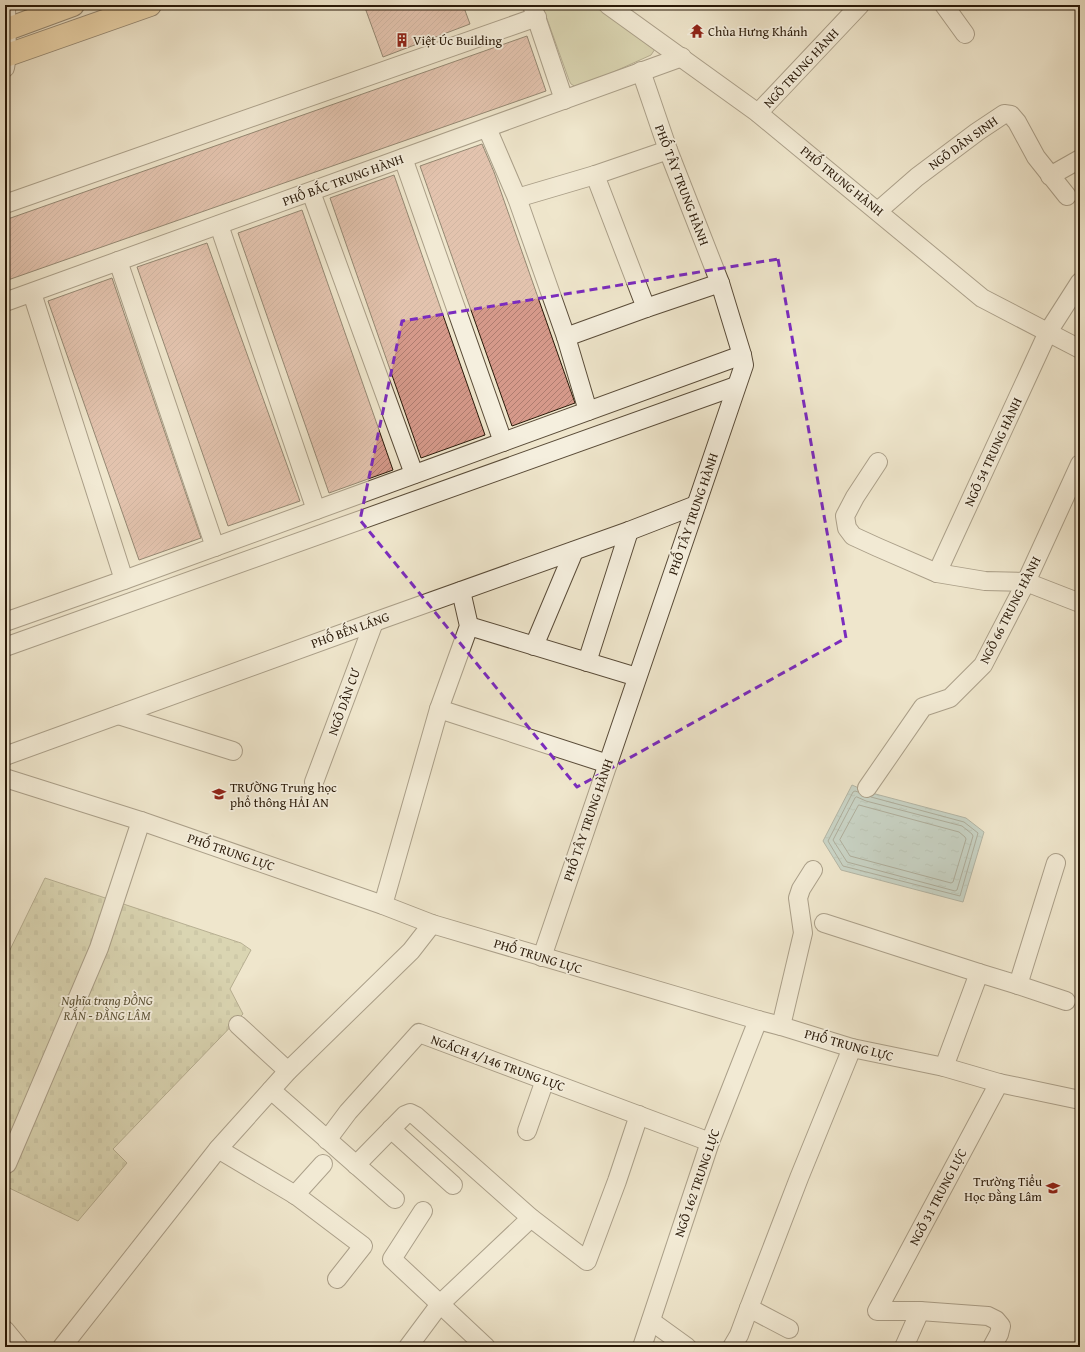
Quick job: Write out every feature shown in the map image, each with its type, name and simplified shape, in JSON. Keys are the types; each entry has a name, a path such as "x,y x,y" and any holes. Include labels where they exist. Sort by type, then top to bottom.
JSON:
{"main road":[{"path":"6,29 74,5"},
{"path":"6,60 150,5"}],"street":[{"path":"6,5 6,60"},
{"name":"PHỐ TRUNG HÀNH","path":"608,5 758,113 982,298 1080,349"},
{"name":"NGÕ TRUNG HÀNH","path":"758,113 860,5"},
{"path":"944,5 965,34"},
{"path":"5,204 535,11 564,100"},
{"name":"PHỐ BẮC TRUNG HÀNH","path":"5,302 682,57"},
{"name":"PHỐ TÂY TRUNG HÀNH","path":"542,957 744,365 720,283 668,150 641,72"},
{"name":"NGÕ DÂN SINH","path":"878,211 917,176 1004,114 1011,115 1017,122 1036,156 1067,196"},
{"path":"487,128 517,198 566,337 588,411"},
{"path":"517,198 668,150"},
{"path":"403,158 503,442"},
{"path":"1050,176 1080,159"},
{"path":"595,174 646,308"},
{"path":"311,192 414,474"},
{"path":"219,225 316,510"},
{"path":"118,262 215,547"},
{"name":"NGÕ 54 TRUNG HÀNH","path":"937,572 1048,332 1080,282"},
{"path":"566,337 720,283"},
{"path":"32,293 124,580"},
{"path":"5,622 215,547 742,354"},
{"path":"5,646 736,386"},
{"path":"878,462 855,497 845,516 847,528 853,536 877,548 937,572 985,581 1026,582 1080,604"},
{"name":"NGÕ 66 TRUNG HÀNH","path":"868,788 923,707 950,698 983,665 1026,582 1080,464"},
{"name":"PHỐ BẾN LÁNG","path":"5,756 629,531 696,505"},
{"path":"587,662 629,531"},
{"path":"534,646 574,550"},
{"path":"383,905 439,709 469,626 461,591"},
{"name":"NGÕ DÂN CƯ","path":"314,782 374,622"},
{"path":"469,626 637,677"},
{"path":"439,709 608,764"},
{"path":"118,715 233,751"},
{"name":"PHỐ TRUNG LỰC","path":"5,778 141,821 383,905 432,924 542,957 852,1048 944,1067 999,1082 1080,1100"},
{"path":"7,1164 99,948 141,821"},
{"path":"1018,986 1056,863"},
{"path":"781,1026 802,932 798,898 801,889 813,870"},
{"path":"824,923 1066,1001"},
{"path":"62,1347 218,1149 288,1071 412,951 432,924"},
{"path":"944,1067 978,973"},
{"name":"NGÕ 162 TRUNG LỰC","path":"642,1347 710,1142 758,1020"},
{"path":"238,1025 288,1071"},
{"name":"NGÁCH 4/146 TRUNG LỰC","path":"327,1140 348,1112 419,1033 710,1142"},
{"path":"732,1347 739,1335 799,1178 852,1048"},
{"path":"527,1131 544,1080"},
{"name":"NGÕ 31 TRUNG LỰC","path":"920,1311 877,1311 999,1082"},
{"path":"271,1090 395,1199"},
{"path":"356,1165 405,1115 410,1113 416,1116 531,1218 587,1261 617,1181 639,1115"},
{"path":"391,1129 453,1185"},
{"path":"218,1149 295,1195 363,1246 337,1279"},
{"path":"295,1195 323,1164"},
{"path":"423,1211 392,1259 486,1347"},
{"path":"408,1347 440,1304 531,1218"},
{"path":"749,1308 789,1329"},
{"path":"904,1347 920,1311 988,1316 996,1320 1001,1326 999,1334 992,1347"},
{"path":"651,1321 686,1347"},
{"path":"5,1330 19,1347"}],"highlighted area":[{"path":"778,259 846,638 577,787 360,520 402,321"}],"green space":[{"path":"542,5 599,5 655,43 655,49 651,55 578,88 571,84 569,80"},
{"name":"Nghĩa trang ĐỒNG RẮN - ĐẰNG LÂM","path":"45,878 241,943 251,950 230,989 243,1014 113,1149 127,1163 78,1221 5,1186 5,960"}],"water":[{"path":"852,785 868,792 966,818 984,832 963,902 841,870 823,841"}],"building":[{"name":"Việt Úc Building","path":"364,5 463,5 470,24 383,57"},
{"path":"527,36 546,91 5,281 5,220"},
{"path":"482,144 494,172 575,403 512,426 420,166"},
{"path":"394,175 485,435 421,458 330,198"},
{"path":"302,210 393,470 329,493 238,233"},
{"path":"207,243 300,501 228,526 137,267"},
{"path":"112,278 201,538 139,560 48,301"}],"place":[{"name":"Chùa Hưng Khánh","path":"697,31"},
{"name":"Việt Úc Building","path":"402,40"},
{"name":"TRƯỜNG Trung học phổ thông HẢI AN","path":"219,794"},
{"name":"Trường Tiểu Học Đằng Lâm","path":"1053,1188"}]}
